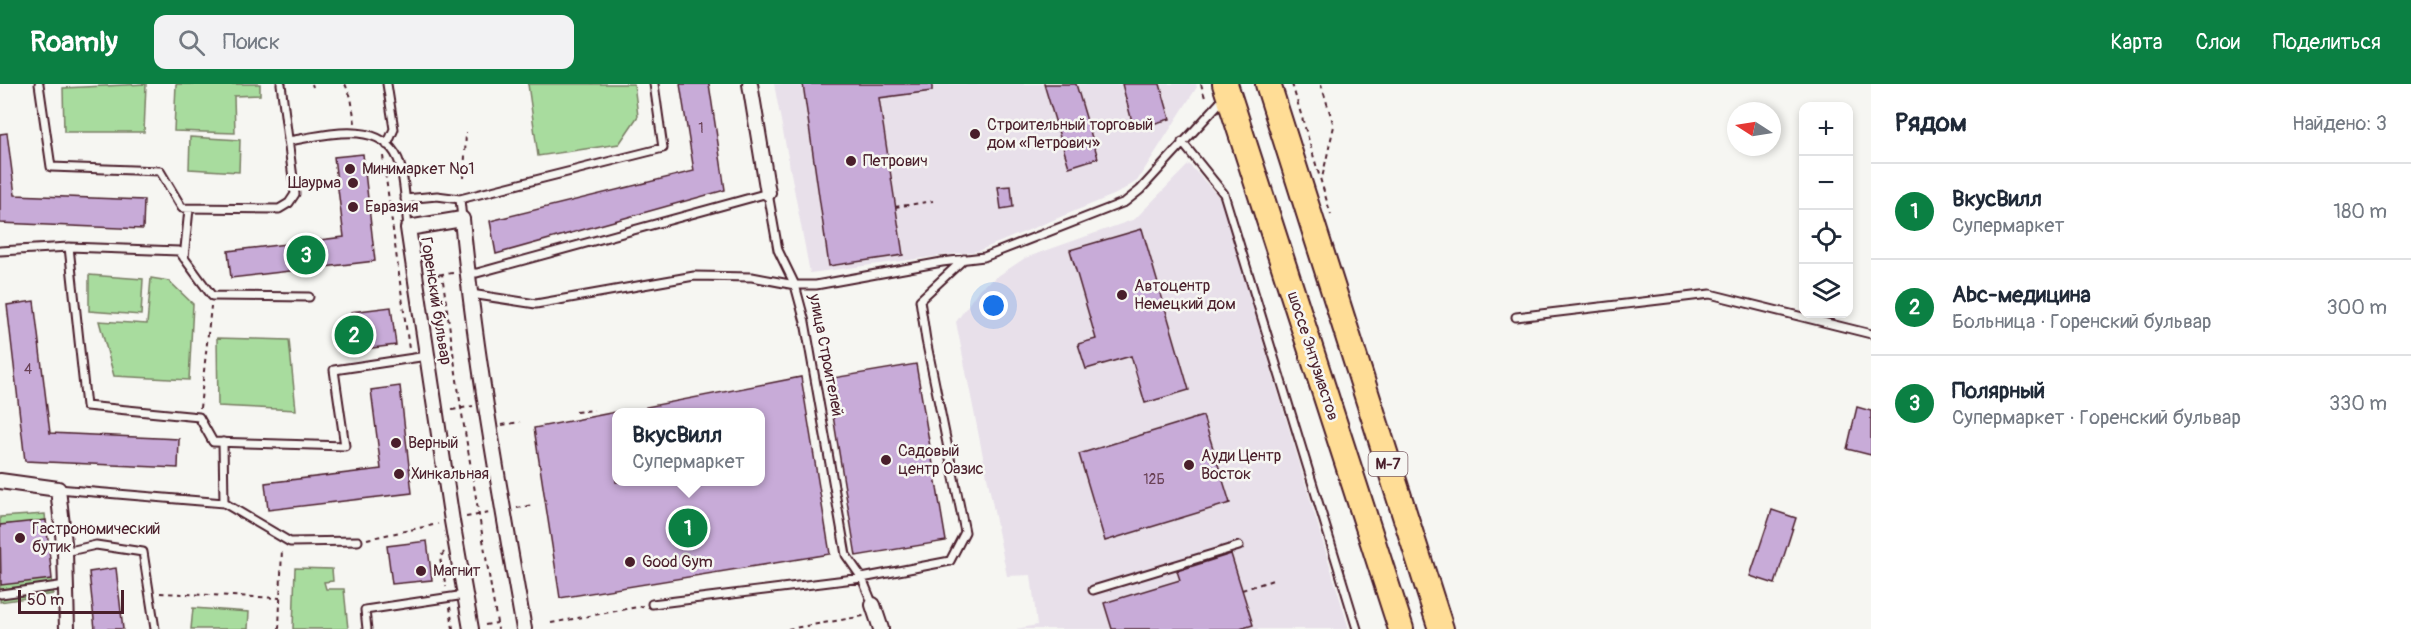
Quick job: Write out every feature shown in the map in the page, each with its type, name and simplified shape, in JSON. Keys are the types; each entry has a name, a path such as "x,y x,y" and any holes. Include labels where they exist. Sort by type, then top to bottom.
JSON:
{"highway":[{"name":"М-7","path":"1268,84 1441,629"},
{"name":"шоссе Энтузиастов","path":"1226,89 1401,629"}],"street":[{"name":"улица Строителей","path":"750,84 768,193"},
{"path":"462,219 460,273 471,294 503,511 524,629"},
{"name":"Горенский бульвар","path":"462,219 408,228 471,629"},
{"path":"0,481 58,489 65,552 67,629"},
{"name":"улица Строителей","path":"873,605 881,629"}],"lane":[{"path":"39,84 51,167 160,171 182,208 279,209 289,203 295,194 281,84"},
{"path":"387,84 393,129 387,145"},
{"path":"405,199 437,196 460,200 663,148 654,84"},
{"path":"471,294 536,304 694,276 752,277 795,285 816,285 984,257 1125,202 1140,190 1210,112 1226,89"},
{"path":"288,141 357,132 382,139 398,159 408,228"},
{"path":"1182,142 1224,194 1357,629"},
{"path":"460,273 488,270 768,193"},
{"name":"улица Строителей","path":"768,193 778,250 795,285 813,360 846,555 862,578 873,605"},
{"path":"460,200 462,219"},
{"path":"184,258 189,208"},
{"path":"69,247 86,406 199,417 213,442 345,446 334,370 427,356"},
{"path":"0,251 69,247 179,251 212,296 309,297"},
{"path":"652,604 862,578 950,561 965,532 920,300 964,259"},
{"path":"1516,317 1710,294 1871,334"},
{"path":"223,442 224,503"},
{"path":"58,489 224,503 290,542 358,541"},
{"path":"65,552 96,545 144,552 155,629"},
{"path":"1093,590 1239,546"},
{"path":"0,594 66,585"},
{"path":"367,629 365,610 465,595"}],"path":[{"path":"345,84 351,97 357,132"},
{"path":"1201,84 1210,112"},
{"path":"1292,84 1321,181 1334,126 1321,84"},
{"path":"464,178 466,132"},
{"path":"387,145 382,153 398,284 410,358"},
{"path":"896,207 933,201"},
{"path":"426,278 460,273"},
{"path":"442,274 498,629"},
{"path":"199,417 212,296"},
{"path":"452,410 462,408"},
{"path":"576,412 594,410"},
{"path":"501,425 520,422"},
{"path":"514,508 533,505"},
{"path":"460,518 492,513"},
{"path":"358,541 443,522"},
{"path":"279,629 282,538"},
{"path":"1242,590 1276,579"},
{"path":"149,593 280,598"},
{"path":"551,623 652,604"},
{"path":"788,629 865,615 873,605"}],"shaded area":[{"name":"Строительный торговый дом «Петрович»","path":"774,84 1196,84 1197,87 1137,181 1116,194 978,251 810,273"},
{"path":"1189,164 1220,198 1349,629 1016,629 1037,625 1031,575 1007,576 956,322 980,288 1025,258 1135,219"}],"green space":[{"path":"146,84 144,132 64,132 63,88"},
{"path":"176,84 260,84 260,95 234,96 235,133 174,131"},
{"path":"528,84 634,84 638,116 619,144 538,156"},
{"path":"190,137 240,140 239,172 189,169"},
{"path":"89,275 143,279 141,315 89,311"},
{"path":"151,278 169,281 193,304 189,380 114,376 99,321 147,324"},
{"path":"217,338 289,340 296,410 218,406"},
{"path":"45,514 53,594 0,602 0,517"},
{"path":"295,568 332,569 333,581 324,582 326,589 344,589 348,629 293,629"},
{"path":"193,608 249,612 248,629 191,629"}],"building":[{"path":"680,84 709,84 725,190 496,254 490,221 694,171"},
{"name":"Петрович","path":"803,84 932,84 932,91 879,98 903,255 829,266"},
{"path":"1044,84 1076,84 1098,158 1069,167"},
{"path":"1122,84 1160,84 1170,119 1134,129"},
{"path":"7,133 15,195 144,200 143,229 0,223 0,134"},
{"path":"363,154 375,261 231,278 228,251 344,237 334,157"},
{"path":"1011,186 1013,207 1001,209 998,187"},
{"name":"Автоцентр Немецкий дом","path":"1142,229 1189,390 1145,403 1131,356 1086,369 1078,344 1096,339 1070,250"},
{"path":"34,301 50,433 179,439 178,468 25,461 7,305"},
{"path":"391,307 396,345 356,350 351,312"},
{"name":"Садовый центр Оазис","path":"916,364 946,541 856,556 827,379"},
{"path":"801,377 830,554 560,598 534,428 612,413 612,486 765,486 765,408 646,407"},
{"path":"400,386 412,493 268,510 265,483 381,469 371,390"},
{"path":"1857,407 1871,411 1871,455 1847,449"},
{"path":"1203,416 1230,503 1105,541 1079,454"},
{"path":"1772,510 1796,518 1775,584 1750,576"},
{"path":"46,520 52,579 1,585 0,525"},
{"path":"427,541 432,580 392,584 387,546"},
{"path":"1231,554 1253,625 1240,629 1112,629 1104,603 1180,580 1177,571"},
{"path":"116,568 123,629 95,629 89,572"}],"place":[{"name":"Строительный торговый дом «Петрович»","path":"975,134"},
{"name":"Петрович","path":"851,161"},
{"name":"Минимаркет №1","path":"350,169"},
{"name":"Шаурма","path":"353,183"},
{"name":"Евразия","path":"353,207"},
{"name":"Полярный","path":"306,255"},
{"name":"Автоцентр Немецкий дом","path":"1122,295"},
{"name":"Abc-медицина","path":"354,335"},
{"name":"Верный","path":"396,443"},
{"name":"Садовый центр Оазис","path":"886,460"},
{"name":"Ауди Центр Восток","path":"1189,465"},
{"name":"Хинкальная","path":"399,474"},
{"name":"ВкусВилл","path":"688,528"},
{"name":"Гастрономический бутик","path":"20,538"},
{"name":"Good Gym","path":"630,562"},
{"name":"Магнит","path":"421,571"}]}
